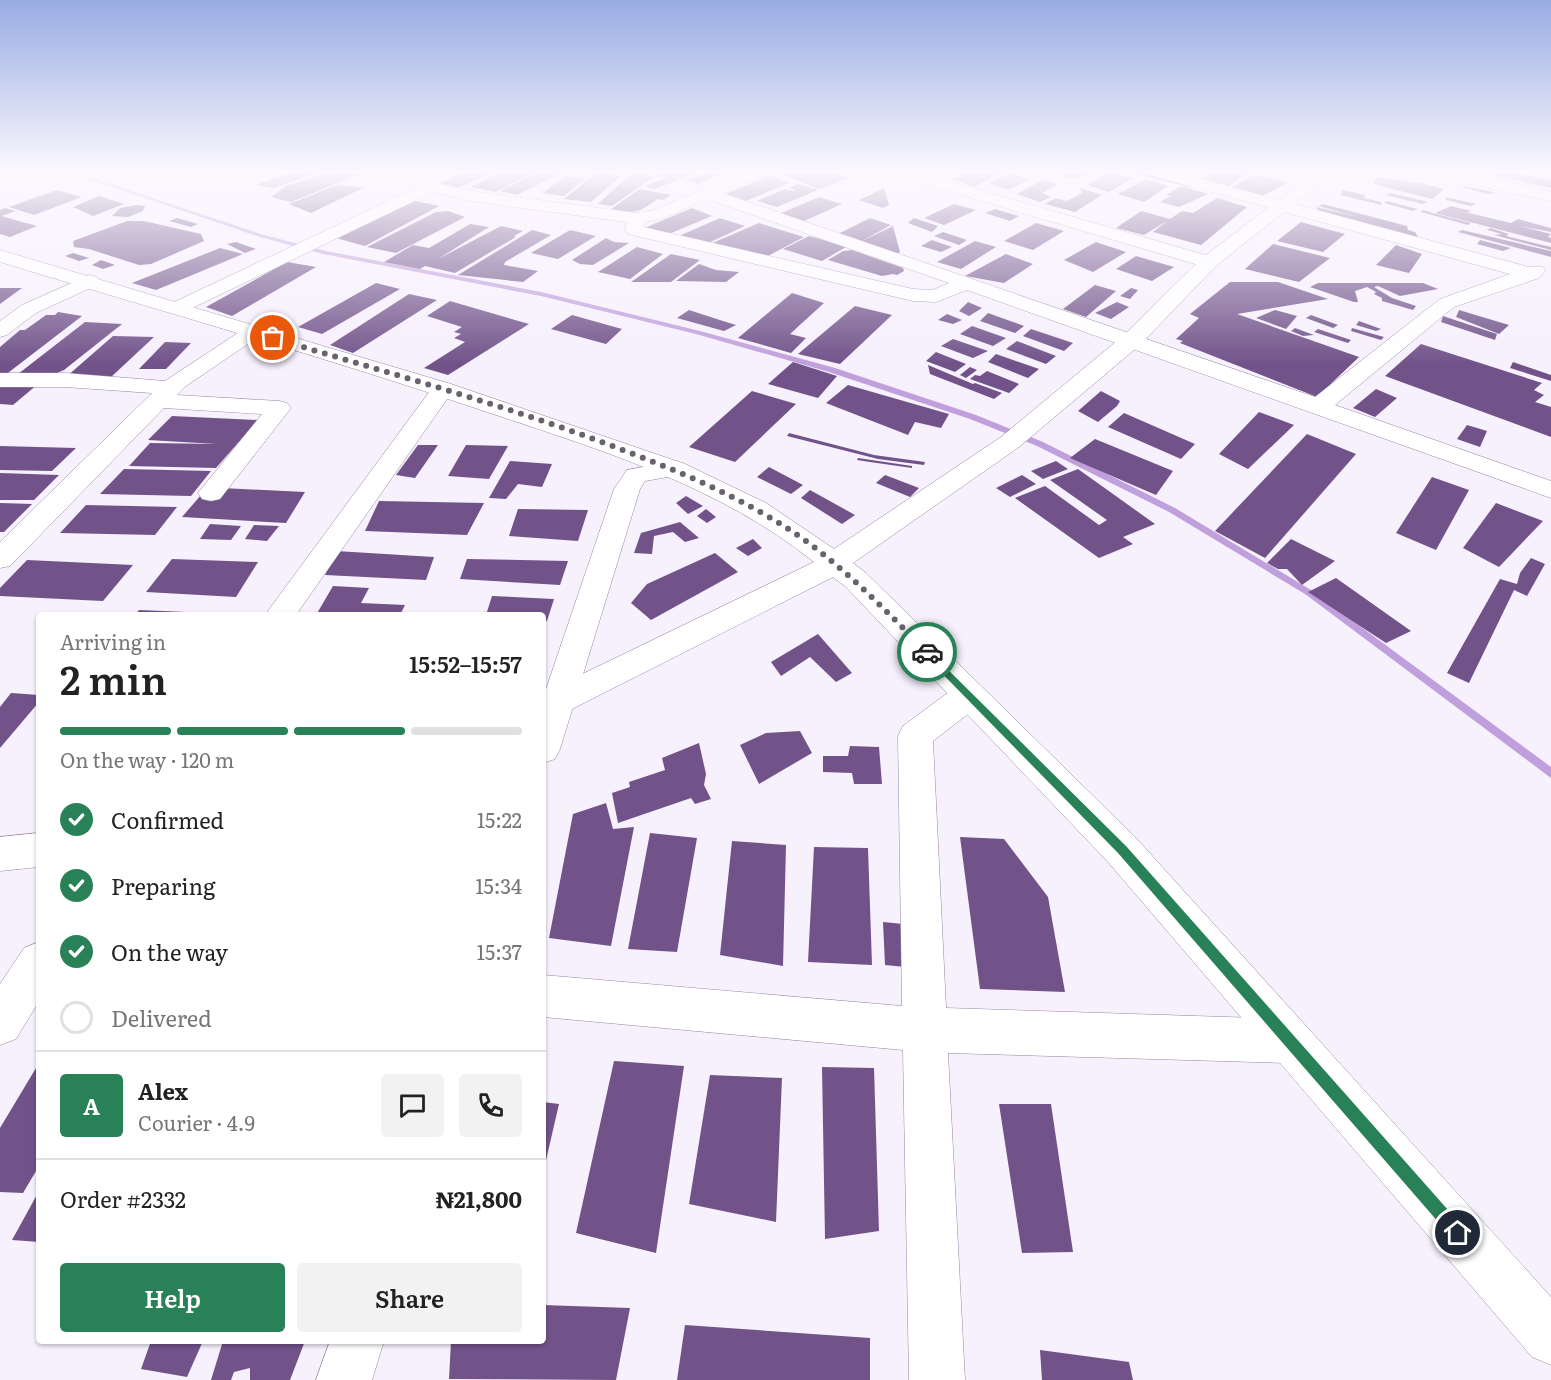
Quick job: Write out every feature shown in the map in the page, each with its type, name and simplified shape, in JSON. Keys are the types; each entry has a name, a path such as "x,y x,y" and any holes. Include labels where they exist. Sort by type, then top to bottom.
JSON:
{"street":[{"path":"177,308 330,235"},
{"path":"657,235 913,295 936,296 963,284"},
{"path":"825,235 1132,340 1316,408 1551,490"},
{"path":"1118,235 1209,262"},
{"path":"551,704 821,571 1020,435 1132,340 1209,262 1244,235"},
{"path":"1387,235 1532,274"},
{"path":"0,256 90,281 520,413 675,469 756,509 806,541 856,580 1122,850 1551,1338"},
{"path":"1316,408 1448,303 1532,274 1551,261"},
{"path":"0,331 29,309 90,281"},
{"path":"0,308 29,309"},
{"path":"0,559 166,394 254,331"},
{"path":"0,380 65,380 279,408 211,493"},
{"path":"282,612 443,389"},
{"path":"546,732 551,704 627,489 636,475 675,469"},
{"path":"938,1380 915,736 969,695"},
{"path":"0,854 36,850"},
{"path":"0,1023 36,967"},
{"path":"546,996 924,1030 1288,1041"},
{"path":"344,1380 356,1344"}],"building":[{"path":"88,235 202,235 204,241 151,264 139,265 89,249 74,247 73,241"},
{"path":"341,235 385,235 365,246 336,238"},
{"path":"390,235 430,235 396,253 367,247"},
{"path":"451,235 476,235 438,259 483,235 516,237 455,273 425,266 420,269 384,262 413,245 429,248"},
{"path":"523,235 550,235 505,262 504,265 538,271 523,282 458,275"},
{"path":"561,235 596,236 558,259 531,253"},
{"path":"680,235 725,235 704,245"},
{"path":"730,235 804,237 764,258 710,244"},
{"path":"872,235 860,242 874,235 896,235 900,252 892,256 834,236"},
{"path":"953,235 967,240 959,245 934,236"},
{"path":"1014,235 1057,235 1033,250 1004,241"},
{"path":"1166,235 1213,235 1201,245"},
{"path":"1284,235 1343,235 1323,252 1277,241"},
{"path":"1397,235 1417,235 1421,242"},
{"path":"1471,235 1485,235 1551,251 1551,257"},
{"path":"1496,235 1507,235 1551,247 1551,250"},
{"path":"1522,235 1550,235 1548,237 1551,238 1551,243"},
{"path":"809,236 846,247 822,261 783,249"},
{"path":"606,238 614,242 629,243 593,265 580,264 572,260"},
{"path":"932,240 952,247 941,252 921,246"},
{"path":"1480,240 1511,248 1503,251 1477,244"},
{"path":"975,241 996,247 961,269 937,262"},
{"path":"236,242 256,249 245,253 227,244"},
{"path":"1096,242 1126,252 1093,272 1064,260"},
{"path":"1273,244 1330,258 1299,282 1245,269"},
{"path":"1396,245 1422,254 1409,273 1376,265"},
{"path":"637,247 663,254 630,279 598,272"},
{"path":"220,248 243,254 156,290 132,283"},
{"path":"852,250 903,268 904,271 897,275 882,276 828,260 843,251"},
{"path":"73,253 89,258 79,261 65,256"},
{"path":"671,254 700,260 671,282 631,282"},
{"path":"1006,254 1033,264 1004,283 965,276"},
{"path":"1136,256 1174,267 1152,281 1116,269"},
{"path":"101,260 115,265 103,269 92,265"},
{"path":"287,262 316,267 232,316 206,307"},
{"path":"699,264 716,270 739,272 726,282 676,281"},
{"path":"1230,282 1278,282 1328,299 1237,314 1359,357 1317,397 1180,343 1183,341 1176,339 1199,318 1190,314"},
{"path":"376,283 400,289 322,334 298,327"},
{"path":"1318,283 1423,283 1438,289 1400,296 1378,286 1374,287 1392,298 1416,306 1413,310 1382,301 1382,298 1374,294 1376,292 1367,287 1355,291 1358,302 1354,302 1310,287"},
{"path":"1095,285 1116,291 1086,317 1063,309"},
{"path":"0,288 22,288 0,304"},
{"path":"1131,288 1138,290 1130,299 1120,296"},
{"path":"792,293 824,303 790,334 806,338 791,353 738,338"},
{"path":"409,294 437,300 353,353 330,345"},
{"path":"450,301 529,324 448,375 424,368 465,342 454,338 461,334 454,332 462,327 427,316"},
{"path":"968,302 982,308 969,316 959,311"},
{"path":"1117,302 1129,307 1111,319 1095,313"},
{"path":"855,306 892,315 840,364 798,354"},
{"path":"689,310 736,325 724,331 677,318"},
{"path":"1275,310 1297,316 1286,329 1256,318"},
{"path":"1459,310 1509,325 1499,334 1456,317"},
{"path":"58,312 82,316 0,379 0,347 20,330 25,330 46,315 55,315"},
{"path":"988,313 1024,326 1015,333 980,321"},
{"path":"947,314 962,320 953,324 938,320"},
{"path":"572,315 622,329 606,344 551,329"},
{"path":"1311,315 1338,325 1333,328 1306,318"},
{"path":"1443,316 1497,334 1495,340 1441,322"},
{"path":"1359,321 1381,329 1376,331 1356,325"},
{"path":"85,322 122,324 64,370 52,375 18,374"},
{"path":"972,326 1006,338 993,346 960,334"},
{"path":"1295,328 1314,335 1303,336 1291,331"},
{"path":"1352,328 1384,337 1381,340 1351,331"},
{"path":"1031,329 1073,343 1064,351 1023,336"},
{"path":"1318,329 1351,340 1348,343 1314,332"},
{"path":"113,336 154,337 110,378 66,377"},
{"path":"953,339 988,351 973,358 941,346"},
{"path":"1017,341 1056,356 1046,364 1006,349"},
{"path":"165,342 191,343 166,369 139,369"},
{"path":"1421,344 1542,383 1534,390 1544,395 1535,402 1551,407 1551,437 1385,376"},
{"path":"936,352 966,364 955,372 926,361"},
{"path":"996,354 1039,369 1028,378 988,362"},
{"path":"793,362 837,376 818,398 768,384"},
{"path":"1513,362 1551,375 1551,381 1510,368"},
{"path":"928,365 973,384 1002,393 994,399 930,374"},
{"path":"970,367 977,370 966,378 960,375"},
{"path":"987,371 1019,384 1009,393 970,379"},
{"path":"0,383 38,384 13,405 0,404"},
{"path":"848,385 949,414 941,428 915,422 908,435 826,403"},
{"path":"1376,389 1397,398 1375,417 1353,408"},
{"path":"752,391 796,404 735,462 689,447"},
{"path":"1101,391 1120,401 1098,422 1078,411"},
{"path":"1259,412 1294,425 1248,469 1219,454"},
{"path":"1124,413 1195,444 1181,459 1108,427"},
{"path":"172,416 258,420 216,468 129,466 150,443 217,444 148,440"},
{"path":"1467,425 1487,431 1480,447 1457,439"},
{"path":"789,433 874,455 925,462 924,465 878,459 787,436"},
{"path":"1307,434 1356,454 1265,558 1215,531"},
{"path":"1095,439 1173,471 1156,495 1070,458"},
{"path":"418,445 438,445 415,478 396,475"},
{"path":"466,445 508,446 489,479 448,476"},
{"path":"0,446 76,448 52,471 0,470"},
{"path":"858,458 912,466 912,468 857,460"},
{"path":"510,461 552,464 542,487 518,484 506,499 489,498"},
{"path":"1056,461 1068,469 1043,479 1031,471"},
{"path":"769,467 803,485 791,494 757,477"},
{"path":"124,469 211,471 191,496 100,494"},
{"path":"1078,469 1155,524 1123,537 1133,544 1099,558 1015,498 1045,486 1099,525 1107,520 1050,480"},
{"path":"0,473 59,475 34,500 0,500"},
{"path":"885,475 919,488 910,497 876,483"},
{"path":"1022,475 1036,484 1010,497 996,488"},
{"path":"1432,477 1469,490 1436,550 1396,533"},
{"path":"222,488 305,492 286,523 182,517 201,495"},
{"path":"810,490 855,515 842,524 801,498"},
{"path":"686,496 703,506 688,514 676,503"},
{"path":"379,501 484,503 467,535 365,531"},
{"path":"0,503 32,504 4,532 0,532"},
{"path":"1496,503 1543,521 1499,567 1463,548"},
{"path":"86,505 177,507 155,535 60,533"},
{"path":"518,509 588,510 578,541 509,536"},
{"path":"706,509 716,517 707,523 697,516"},
{"path":"680,522 699,538 685,542 673,532 654,536 652,554 634,553 641,533"},
{"path":"210,524 241,526 231,540 200,539"},
{"path":"254,525 279,526 267,541 245,539"},
{"path":"753,539 762,548 748,556 736,548"},
{"path":"1291,539 1335,561 1302,585 1287,569 1278,569 1267,563"},
{"path":"336,551 434,557 426,580 325,575"},
{"path":"715,553 738,572 651,620 631,603 647,584"},
{"path":"1531,558 1545,564 1527,596 1514,590 1469,683 1447,673 1500,579 1517,584 1520,573"},
{"path":"172,559 258,562 236,597 146,592"},
{"path":"467,559 568,561 560,585 460,579"},
{"path":"27,560 133,565 103,601 0,596 0,588"},
{"path":"1336,578 1411,631 1386,643 1308,592"},
{"path":"333,586 369,588 361,603 405,605 402,612 318,612"},
{"path":"492,596 554,599 547,621 546,612 487,612"},
{"path":"139,610 186,612 137,612"},
{"path":"818,634 852,673 836,682 810,657 781,676 771,662"},
{"path":"11,693 36,695 36,706 0,748 0,707"},
{"path":"800,731 812,753 759,784 740,745 766,733"},
{"path":"699,743 706,774 704,785 711,799 695,804 691,798 618,823 612,793 630,787 629,782 665,770 662,758"},
{"path":"850,746 879,747 882,784 854,784 852,773 823,772 823,756 848,756"},
{"path":"606,803 613,829 634,827 611,946 549,938 573,814"},
{"path":"650,833 697,838 677,952 628,949"},
{"path":"960,837 1004,839 1048,897 1065,992 980,989"},
{"path":"732,841 786,845 783,966 720,955"},
{"path":"814,847 868,848 872,965 808,962"},
{"path":"883,922 903,924 905,967 885,965"},
{"path":"614,1061 684,1066 656,1253 576,1233"},
{"path":"822,1067 874,1068 879,1231 825,1239"},
{"path":"36,1068 36,1171 23,1193 0,1192 0,1128"},
{"path":"710,1075 782,1078 776,1222 689,1204"},
{"path":"546,1102 559,1104 546,1160"},
{"path":"999,1104 1051,1104 1073,1252 1022,1253"},
{"path":"36,1196 36,1242 12,1240"},
{"path":"546,1305 630,1308 616,1380 449,1379 451,1344 546,1344"},
{"path":"685,1325 870,1338 870,1380 677,1380"},
{"path":"150,1344 202,1344 187,1377 141,1369"},
{"path":"222,1344 304,1344 290,1380 250,1380 250,1368 234,1372 231,1380 211,1380"},
{"path":"1040,1350 1129,1362 1133,1380 1042,1380"}],"waterway":[{"path":"260,235 325,253 541,294 698,332 832,370 973,417 1040,444 1172,510 1308,592 1551,773"}],"way so far":[{"path":"273,338 520,413 675,469 756,509 806,541 856,580 927,652"}],"route":[{"path":"927,652 1122,850 1458,1233"}]}
